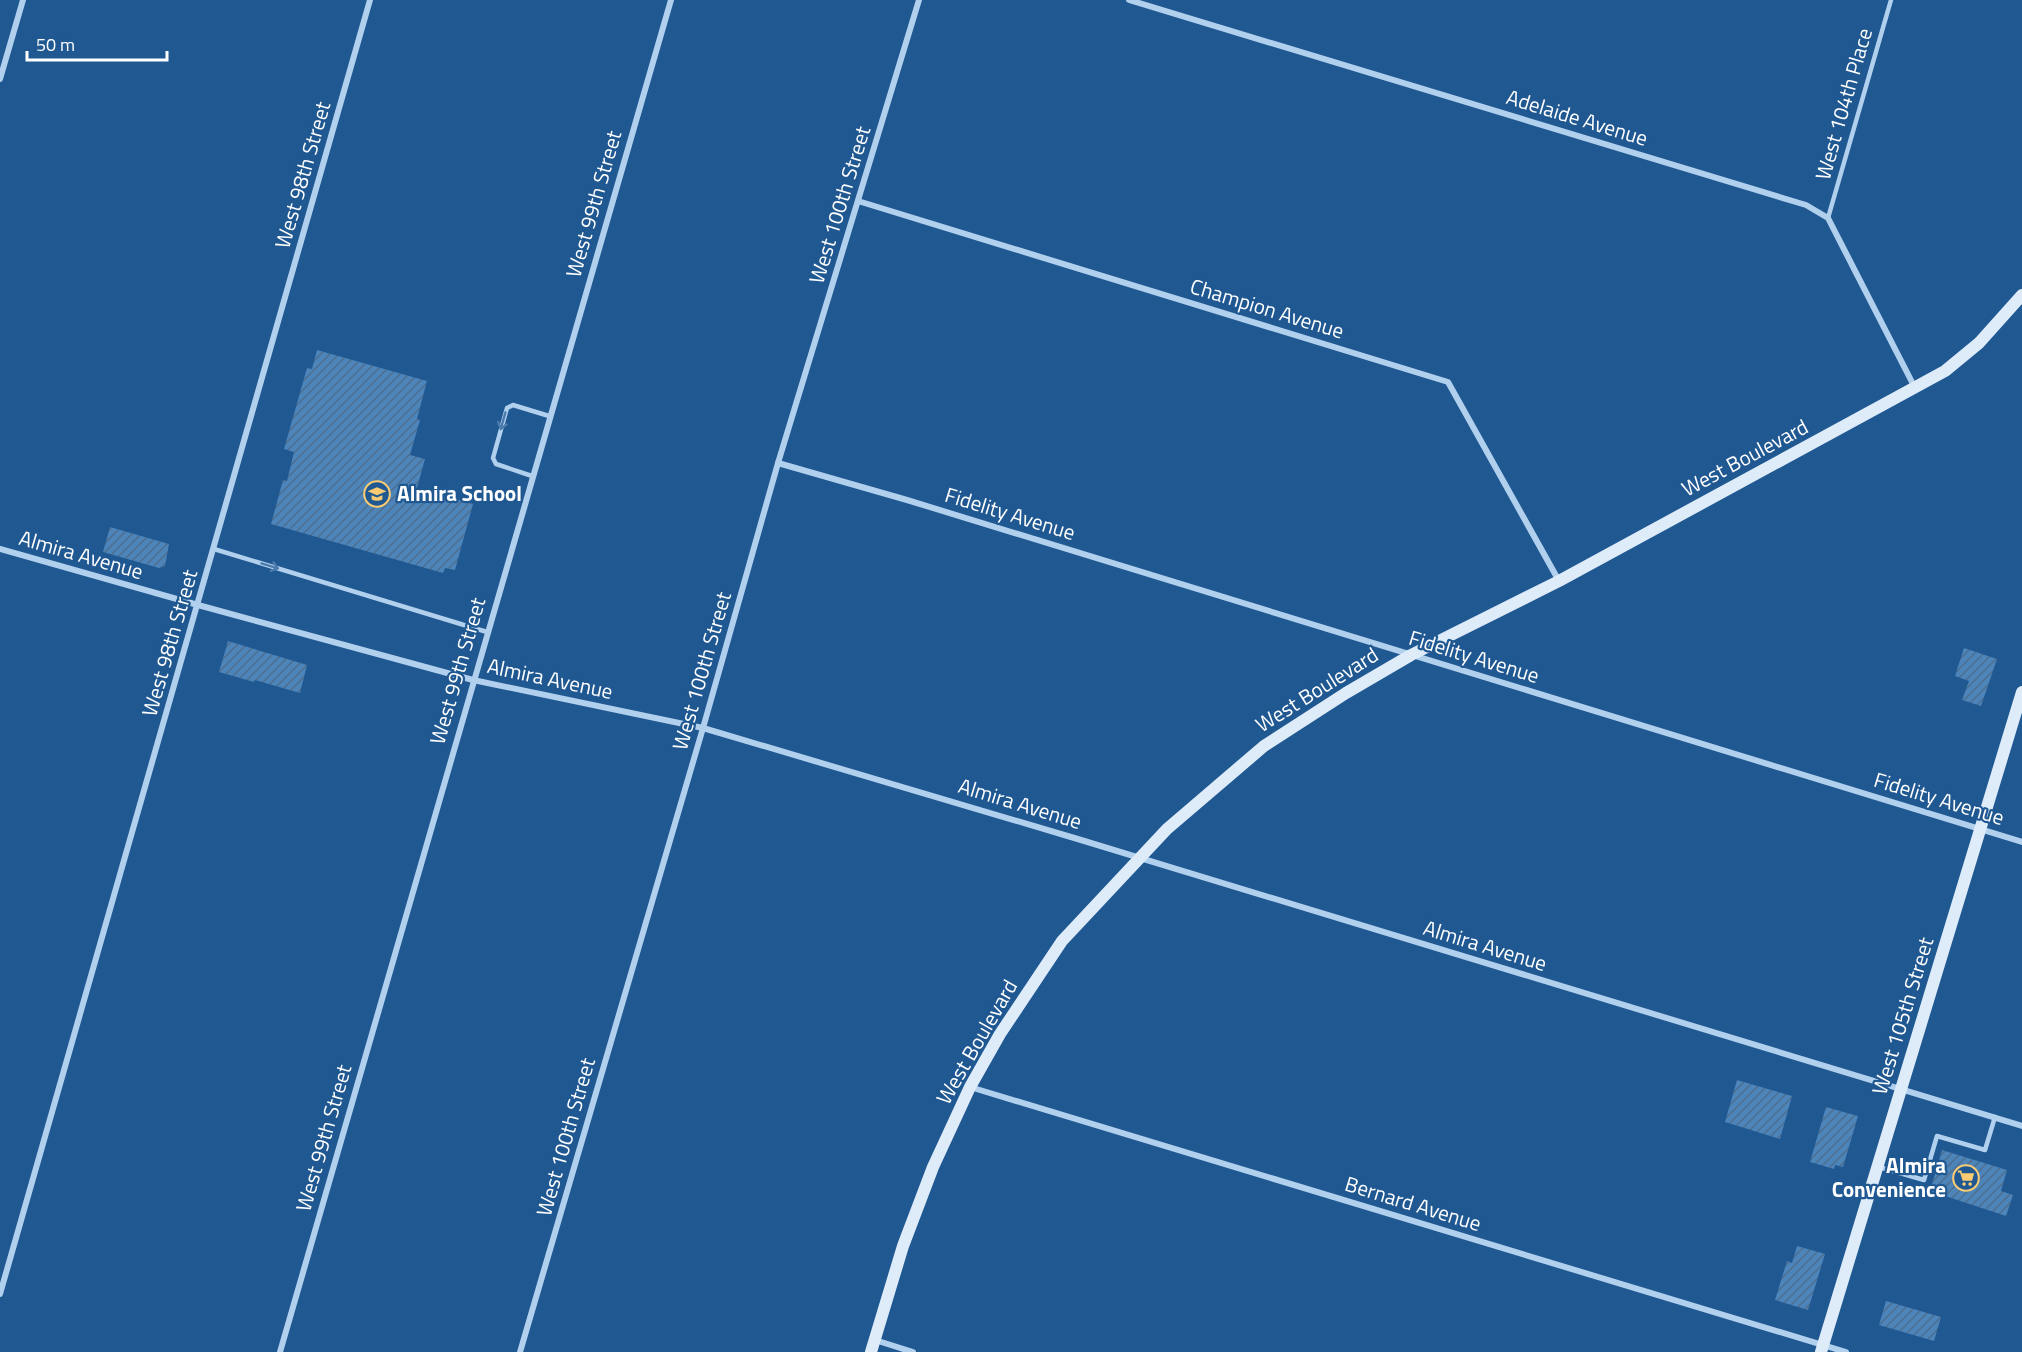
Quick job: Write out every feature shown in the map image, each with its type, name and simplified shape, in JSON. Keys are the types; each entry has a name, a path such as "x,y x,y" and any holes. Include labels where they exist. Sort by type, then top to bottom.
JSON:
{"street":[{"path":"0,79 23,0"},
{"name":"West 98th Street","path":"0,1294 370,0"},
{"name":"West 99th Street","path":"280,1352 670,0"},
{"name":"West 100th Street","path":"520,1352 704,728 778,463 919,0"},
{"name":"Adelaide Avenue","path":"1130,0 1806,205 1828,218"},
{"name":"Champion Avenue","path":"858,201 1448,382 1559,581"},
{"path":"1828,218 1916,388"},
{"name":"West Boulevard","path":"872,1346 910,1226 933,1167 970,1087 1000,1034 1062,941 1174,822 1264,746 1346,693 1411,655 1559,581 1944,371 1979,343 2022,295"},
{"name":"Fidelity Avenue","path":"778,463 907,500 2022,842"},
{"name":"Almira Avenue","path":"0,549 473,680 704,728 2022,1126"},
{"name":"West 105th Street","path":"1822,1348 2022,692"},
{"name":"Bernard Avenue","path":"970,1087 1822,1348 1846,1352"},
{"path":"872,1346 913,1352"}],"lane":[{"name":"West 104th Place","path":"1828,218 1891,0"},
{"path":"532,476 496,464 493,458 507,408 513,405 549,416"},
{"path":"214,549 487,632"},
{"path":"1877,1166 1924,1180 1937,1136 1985,1150 1995,1117"}],"building":[{"path":"317,350 427,381 417,419 420,420 410,455 425,459 417,488 473,504 455,570 445,568 443,573 271,524 283,480 287,481 294,452 284,449 307,368 312,369"},
{"path":"110,527 169,544 165,566 159,568 103,552"},
{"path":"228,641 307,665 300,693 219,672"},
{"path":"1964,648 1997,659 1981,706 1962,700 1969,681 1955,676"},
{"path":"1737,1080 1792,1096 1780,1139 1725,1122"},
{"path":"1826,1107 1858,1116 1843,1167 1835,1165 1834,1169 1810,1162"},
{"path":"1942,1150 2007,1170 2001,1191 2013,1195 2006,1216 1930,1191"},
{"path":"1797,1246 1825,1254 1808,1310 1775,1300 1787,1261 1792,1263"},
{"path":"1886,1301 1941,1317 1934,1341 1879,1325"}],"place":[{"name":"Almira School","path":"377,494"},
{"name":"Almira Convenience","path":"1966,1178"}]}
